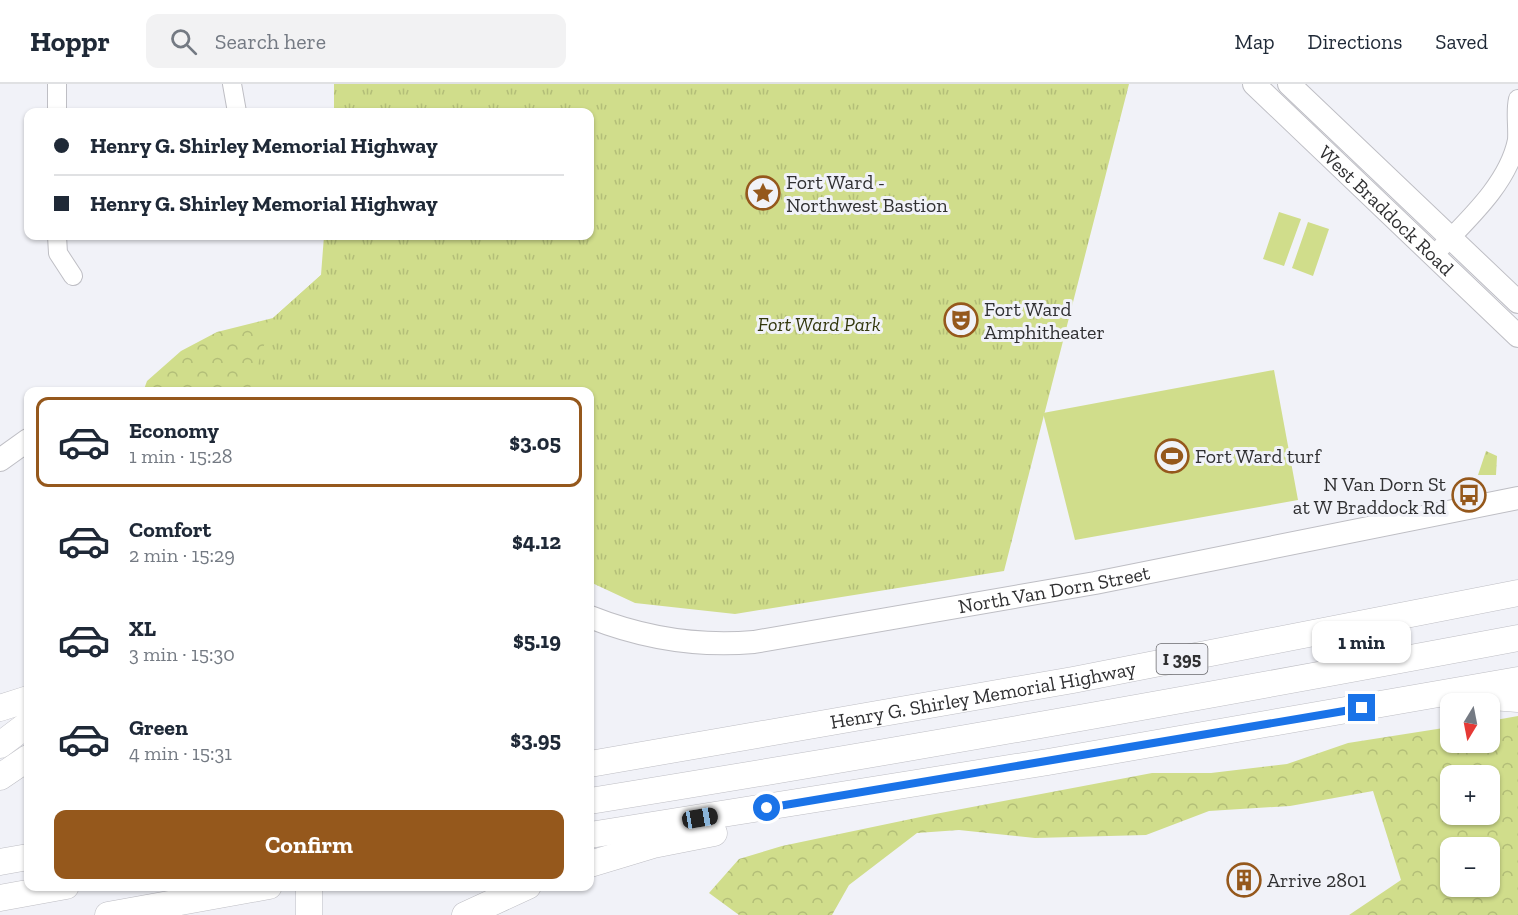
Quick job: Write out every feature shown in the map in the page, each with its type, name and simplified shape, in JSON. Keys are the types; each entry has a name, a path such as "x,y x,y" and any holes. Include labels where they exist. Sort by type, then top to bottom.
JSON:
{"highway":[{"name":"Henry G. Shirley Memorial Highway","path":"594,763 1120,671 1518,594"},
{"path":"594,800 788,770 1228,693 1518,638"},
{"path":"1452,693 1518,680"},
{"path":"594,834 1048,762 1440,695"},
{"path":"1500,697 1518,699"},
{"path":"0,708 24,700"},
{"path":"594,746 886,712"},
{"path":"0,745 24,727"},
{"path":"0,777 24,761"},
{"path":"594,863 653,845 916,793 1048,762"},
{"path":"0,862 24,858"},
{"path":"0,898 38,891"},
{"path":"108,915 240,891"},
{"path":"309,891 309,915"},
{"path":"465,915 517,891"}],"main road":[{"name":"West Braddock Road","path":"1254,84 1518,336"},
{"name":"West Braddock Road","path":"1292,85 1518,302"},
{"path":"0,460 24,443"},
{"name":"North Van Dorn Street","path":"594,618 639,634 678,641 721,644 763,640 1095,584 1518,498"}],"street":[{"path":"57,84 57,108"},
{"path":"232,84 236,108"},
{"path":"1434,255 1491,190 1507,168 1517,139 1518,99"},
{"path":"57,240 58,253 73,276"}],"green space":[{"name":"Fort Ward Park","path":"334,84 1129,84 1004,571 735,614 635,603 594,584 594,387 250,387 273,318 321,275 324,240 594,240 594,108 334,108"},
{"path":"1279,212 1301,219 1284,266 1263,259"},
{"path":"1308,222 1329,229 1313,276 1292,268"},
{"path":"321,275 465,387 145,387 147,381 181,351 217,332 273,318"},
{"name":"Fort Ward turf","path":"1274,370 1298,500 1075,540 1043,413"},
{"path":"1486,451 1497,456 1496,475 1478,475"},
{"path":"1518,716 1518,915 1349,915 1401,880 1373,791 1290,806 1209,811 1146,835 1035,838 959,830 917,833 849,885 832,915 739,915 709,893 739,859 782,846 1152,773 1211,773 1287,764 1348,743 1440,729 1440,753 1500,753 1500,719"}],"place":[{"name":"Fort Ward - Northwest Bastion","path":"763,193"},
{"name":"Fort Ward Amphitheater","path":"961,320"},
{"name":"Fort Ward turf","path":"1172,456"},
{"name":"N Van Dorn St at W Braddock Rd","path":"1469,495"},
{"name":"Arrive 2801","path":"1244,880"}],"route":[{"path":"767,808 1362,708"}]}
